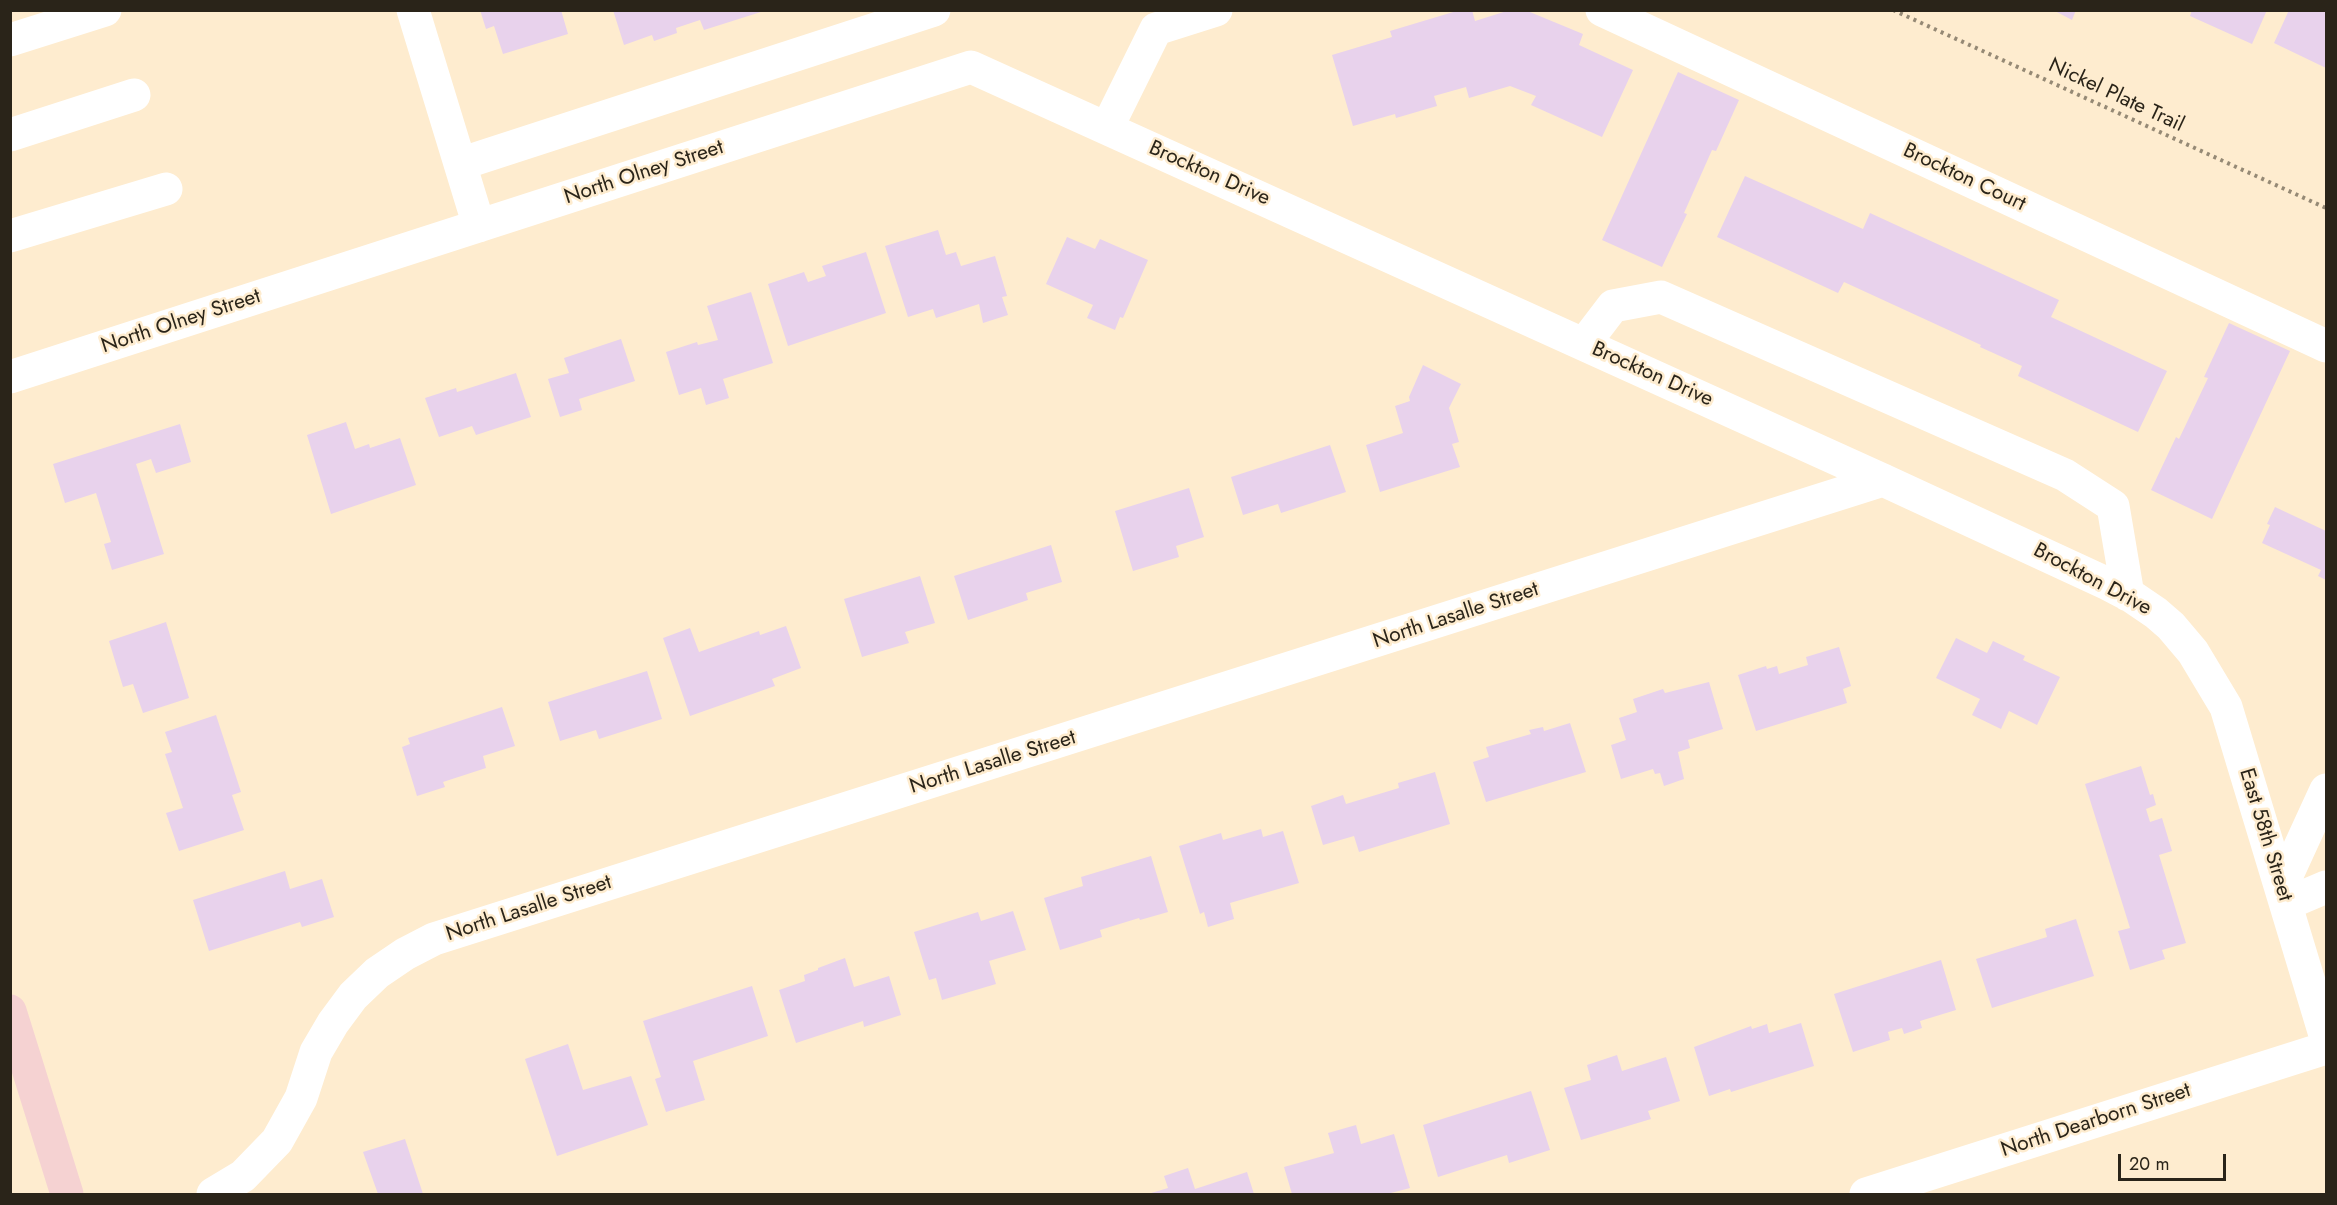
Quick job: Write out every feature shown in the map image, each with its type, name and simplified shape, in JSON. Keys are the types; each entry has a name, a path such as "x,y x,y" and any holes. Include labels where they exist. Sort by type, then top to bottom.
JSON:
{"main road":[{"path":"10,1011 67,1194"}],"street":[{"path":"10,40 105,10"},
{"path":"413,10 479,226"},
{"path":"460,164 934,10"},
{"path":"1107,128 1156,29 1216,10"},
{"name":"Brockton Court","path":"1602,10 2326,346"},
{"name":"North Olney Street","path":"11,376 971,67 1107,128"},
{"path":"10,135 134,95"},
{"name":"Brockton Drive","path":"1107,128 1883,480 2128,595 2156,614 2184,641"},
{"path":"10,236 166,189"},
{"path":"1584,344 1613,306 1662,297 2065,475 2113,506 2128,595"},
{"name":"North Lasalle Street","path":"213,1194 243,1176 277,1141 301,1098 316,1052 333,1023 353,996 377,973 405,954 434,939 1883,480"},
{"name":"East 58th Street","path":"2184,641 2204,668 2226,707 2326,1038"},
{"path":"2284,896 2326,790"},
{"path":"2284,896 2326,887"},
{"name":"North Dearborn Street","path":"1866,1194 2326,1048"}],"path":[{"name":"Nickel Plate Trail","path":"1893,10 2326,208"}],"building":[{"path":"480,10 561,10 568,34 503,54 494,26 486,29"},
{"path":"613,10 764,11 704,30 700,20 676,28 677,33 654,41 652,35 624,45"},
{"path":"1460,10 1472,10 1475,21 1510,10 1525,10 1583,34 1579,45 1633,70 1602,137 1531,105 1536,96 1510,86 1469,98 1466,87 1434,96 1437,106 1396,118 1395,114 1353,126 1332,55 1392,37 1390,31"},
{"path":"2053,10 2076,10 2072,20"},
{"path":"2192,10 2267,10 2252,44 2190,16"},
{"path":"2289,10 2326,10 2326,68 2274,43"},
{"path":"1678,72 1739,100 1716,151 1712,150 1684,213 1687,214 1662,267 1602,240"},
{"path":"1745,176 1863,229 1870,213 2059,300 2051,317 2167,371 2138,432 2018,376 2022,366 1980,347 1981,345 1844,282 1838,293 1717,237"},
{"path":"938,230 946,255 956,252 961,266 995,256 1007,296 1002,297 1008,315 983,323 979,304 936,318 933,309 908,317 885,246"},
{"path":"1067,237 1095,249 1100,239 1148,260 1123,318 1120,317 1115,330 1087,318 1093,305 1046,284"},
{"path":"866,252 886,313 788,346 768,284 804,272 808,282 826,276 822,266"},
{"path":"751,292 773,363 723,379 729,398 706,405 701,388 679,395 666,352 697,342 698,345 718,340 707,306"},
{"path":"2229,323 2290,351 2212,519 2151,490 2176,437 2179,439 2208,378 2204,377"},
{"path":"621,339 635,381 579,399 582,410 560,417 548,379 569,373 564,358"},
{"path":"1423,365 1461,384 1449,408 1459,442 1452,444 1460,467 1380,492 1366,445 1403,433 1395,406 1410,401 1409,397"},
{"path":"516,373 531,417 476,435 472,426 439,437 425,398 456,388 457,392"},
{"path":"346,422 355,449 369,444 370,448 400,438 416,485 331,514 307,435"},
{"path":"180,424 191,462 156,473 151,459 136,464 164,554 112,570 104,544 111,542 96,493 65,503 53,464"},
{"path":"1330,445 1346,492 1281,513 1278,504 1243,515 1231,477"},
{"path":"1189,488 1204,537 1176,546 1179,557 1133,571 1115,511"},
{"path":"2275,507 2326,531 2326,580 2318,576 2321,570 2262,543"},
{"path":"1051,545 1062,582 1026,593 1028,600 968,620 954,576"},
{"path":"920,576 935,623 905,632 909,643 862,657 844,599"},
{"path":"166,622 189,698 143,713 133,684 123,687 109,641"},
{"path":"786,626 801,668 772,679 775,686 690,716 663,638 690,628 699,652 759,631 760,635"},
{"path":"1956,638 1987,653 1993,641 2025,656 2023,660 2060,677 2037,725 2009,711 2001,729 1972,715 1980,699 1936,678"},
{"path":"1839,647 1851,686 1843,689 1847,703 1756,731 1738,675 1766,666 1767,669 1777,666 1779,674 1808,665 1806,657"},
{"path":"647,671 662,719 599,739 596,730 560,741 548,702"},
{"path":"1709,682 1723,729 1688,740 1690,748 1678,752 1684,779 1664,786 1660,773 1655,774 1653,769 1621,779 1611,745 1626,740 1619,718 1637,712 1633,699 1663,689 1665,693"},
{"path":"502,707 515,746 483,756 486,768 443,782 445,787 417,796 402,747 410,744 408,738"},
{"path":"216,715 241,792 232,795 244,830 179,851 166,813 183,808 165,754 172,752 165,732"},
{"path":"1570,723 1586,772 1486,802 1473,762 1489,757 1486,747 1531,734 1529,730 1543,727 1544,731"},
{"path":"2141,766 2150,795 2153,794 2156,805 2146,809 2150,822 2162,818 2172,851 2159,855 2186,943 2162,950 2165,959 2130,970 2118,931 2130,928 2085,784"},
{"path":"1435,772 1450,824 1359,852 1354,836 1323,845 1311,806 1343,795 1346,804 1399,788 1398,783"},
{"path":"1261,829 1263,837 1283,831 1299,883 1230,903 1234,919 1208,927 1204,912 1200,914 1179,846 1221,833 1223,840"},
{"path":"1151,856 1168,912 1100,930 1102,937 1060,950 1044,898 1083,886 1081,877"},
{"path":"285,871 290,889 322,879 334,917 302,927 300,922 209,951 193,900"},
{"path":"1013,911 1026,950 989,961 996,984 942,1000 936,978 929,980 914,932 978,912 981,921"},
{"path":"2076,919 2094,976 1992,1008 1976,959 2047,937 2045,929"},
{"path":"845,958 854,987 889,976 901,1015 864,1027 863,1021 796,1043 779,990 805,981 804,975"},
{"path":"1941,960 1956,1010 1920,1021 1922,1028 1904,1034 1902,1028 1888,1032 1890,1040 1853,1052 1834,994"},
{"path":"752,986 768,1036 693,1061 705,1100 666,1112 655,1079 661,1077 643,1021"},
{"path":"1801,1023 1814,1066 1731,1092 1730,1089 1709,1096 1694,1047 1751,1026 1752,1029 1767,1024 1769,1033"},
{"path":"568,1044 583,1090 631,1076 648,1125 557,1156 525,1059"},
{"path":"1617,1055 1622,1071 1666,1057 1680,1101 1648,1111 1651,1119 1581,1140 1564,1088 1591,1080 1587,1065"},
{"path":"1531,1091 1550,1150 1509,1163 1507,1155 1438,1177 1423,1125"},
{"path":"1356,1125 1361,1144 1394,1134 1410,1188 1387,1194 1292,1194 1284,1167 1334,1153 1328,1133"},
{"path":"405,1139 423,1194 378,1194 363,1152"},
{"path":"1188,1168 1195,1189 1247,1172 1254,1194 1148,1194 1168,1188 1164,1176"}]}
